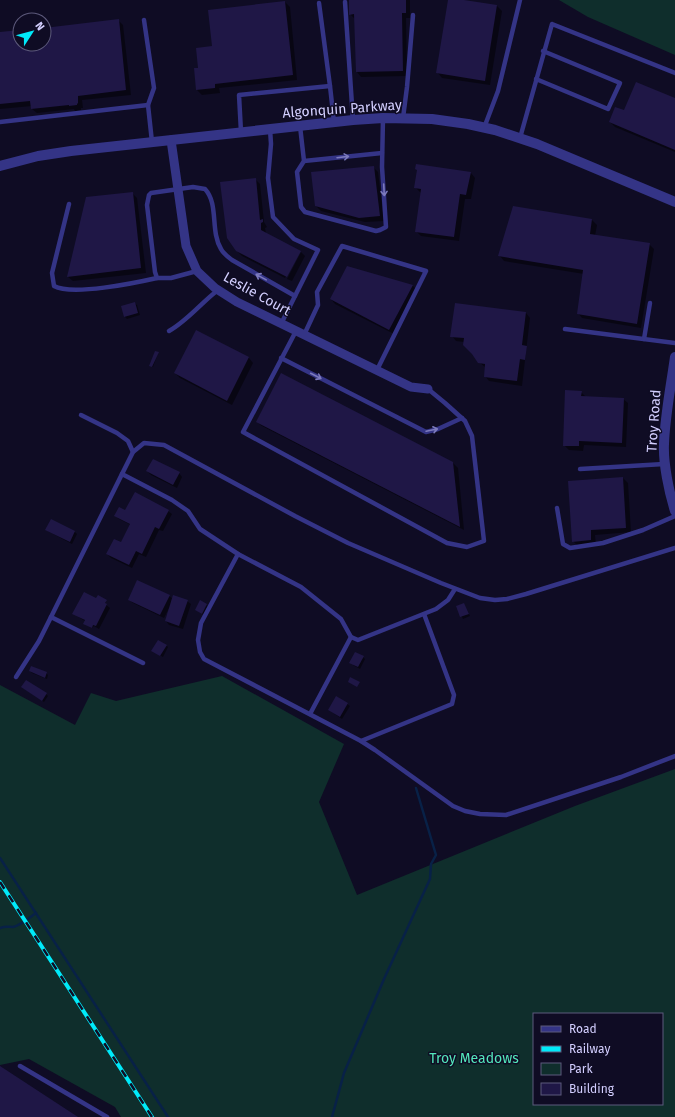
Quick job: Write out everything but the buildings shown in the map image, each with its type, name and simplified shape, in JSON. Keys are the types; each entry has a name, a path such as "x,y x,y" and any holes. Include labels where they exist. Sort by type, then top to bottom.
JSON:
{"street":[{"name":"Algonquin Parkway","path":"0,166 38,156 152,142 353,120 403,118 445,121 484,128 520,138 675,202"},
{"name":"Leslie Court","path":"171,140 186,246 197,271 218,290 237,302 411,387 428,389"},
{"name":"Troy Road","path":"675,357 667,408 664,445 667,478 675,511"}],"lane":[{"path":"484,128 498,91 520,0"},
{"path":"345,2 353,120"},
{"path":"319,3 334,122"},
{"path":"403,118 413,15"},
{"path":"144,20 154,88 148,105 152,142"},
{"path":"520,138 543,51 552,24 675,73"},
{"path":"536,79 608,109 620,83 543,51"},
{"path":"242,132 238,95 330,86"},
{"path":"0,122 148,105"},
{"path":"300,126 304,162 297,172 301,207 305,212 376,231 386,227 382,152 383,118"},
{"path":"270,129 271,144 268,178 273,217 294,239 318,250 281,324"},
{"path":"304,162 382,152"},
{"path":"157,278 147,205 149,195 151,193 194,187 205,188 210,197 218,242 221,249 232,260 295,296"},
{"path":"69,204 52,273 54,286 74,290 130,284 157,278 172,278 197,271"},
{"path":"377,370 426,271 342,246 317,292 318,305 300,333 281,358 243,432 447,543 467,547 484,542 472,436 465,421 428,389"},
{"path":"169,331 180,325 203,302 218,290"},
{"path":"644,339 650,303"},
{"path":"565,329 675,343"},
{"path":"281,358 426,432 438,430 462,418"},
{"path":"81,415 117,433 128,441 133,452"},
{"path":"16,677 39,641 133,452 144,443 164,445 348,543 455,589 480,598 495,600 507,599 675,548"},
{"path":"580,469 666,464"},
{"path":"122,474 172,500 188,511 200,529 238,554 301,587 341,619 351,637 358,640 436,609 448,600 455,589"},
{"path":"557,508 563,544 570,548 603,543 643,530 675,516"},
{"path":"238,554 200,623 198,634 200,652 204,659 361,741 452,806 466,811 493,815 506,814 621,777 675,756"},
{"path":"361,741 452,704 454,695 424,614"},
{"path":"51,617 143,663"},
{"path":"310,714 351,637"},
{"path":"20,1066 107,1117"}],"green space":[{"path":"559,0 675,0 675,55 588,17"},
{"name":"Troy Meadows","path":"222,676 344,744 319,802 357,895 575,806 675,769 675,1117 121,1117 115,1107 29,1059 0,1065 0,685 75,725 91,693 116,701"}],"waterway":[{"path":"332,1117 344,1073 384,979 430,879 431,864 436,855 416,788"},
{"path":"0,858 168,1117"},
{"path":"0,928 16,926 36,913"}],"railway":[{"path":"0,882 152,1117"}]}
